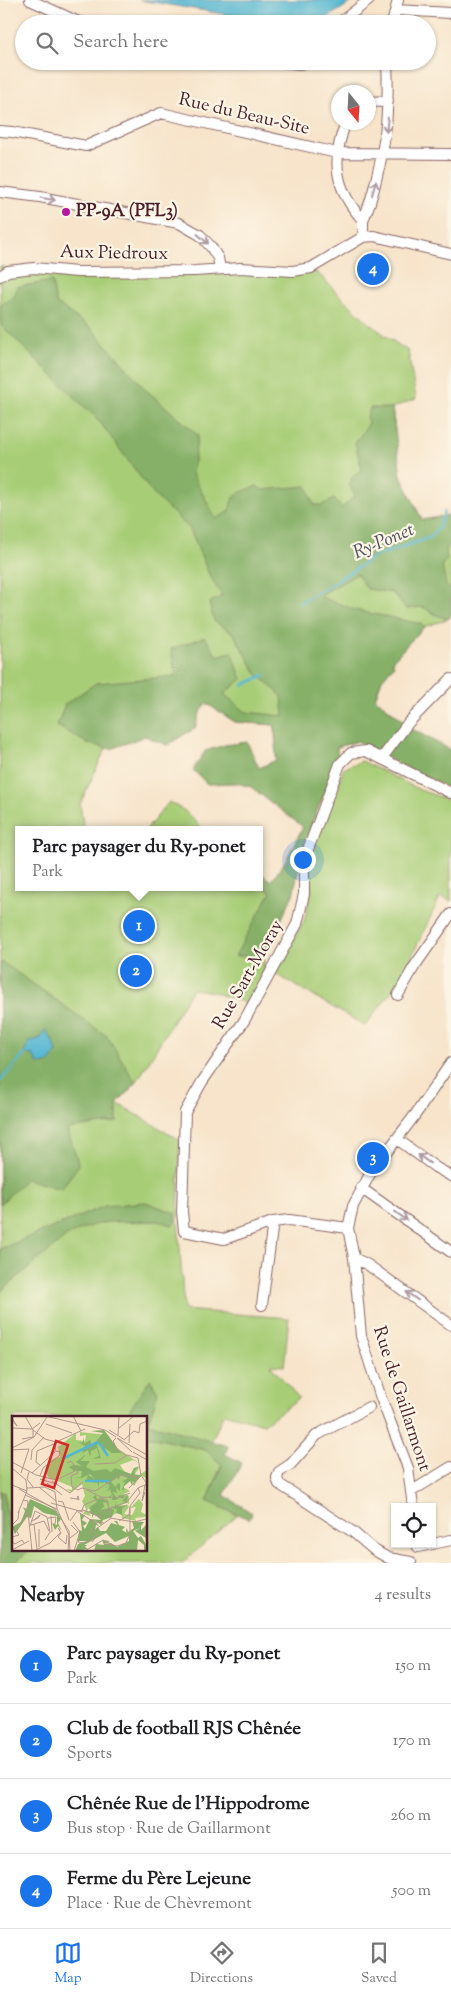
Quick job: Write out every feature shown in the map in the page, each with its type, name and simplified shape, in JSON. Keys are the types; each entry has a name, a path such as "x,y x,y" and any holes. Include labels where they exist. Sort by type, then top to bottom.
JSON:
{"street":[{"path":"30,0 63,15"},
{"path":"350,15 369,0"},
{"path":"397,5 451,13"},
{"path":"387,70 388,101 383,154 369,208 362,220 363,236 374,236 451,254"},
{"path":"376,102 388,101"},
{"name":"Rue du Beau-Site","path":"0,131 86,146 161,114 337,153 451,154"},
{"path":"344,130 337,153 337,168 342,192 353,210 362,220"},
{"path":"0,192 40,197 178,223 200,235 211,247 218,258 220,269"},
{"name":"Aux Piedroux","path":"4,274 34,268 77,272 195,271 240,268 293,271 311,268 363,236"},
{"path":"384,755 408,723 451,679"},
{"name":"Rue Sart-Moray","path":"255,1228 240,1235 224,1239 184,1231 182,1212 185,1112 202,1082 244,1021 297,924 304,894 304,860 340,764 351,753 366,751 384,755 451,793"},
{"path":"398,995 451,914"},
{"name":"Rue de Gaillarmont","path":"414,1503 408,1468 381,1398 363,1344 354,1258 348,1228 353,1206 380,1159 449,1069"},
{"path":"397,1139 435,1167 451,1176"},
{"path":"362,1188 451,1252"},
{"path":"255,1228 273,1222 289,1220 348,1228"},
{"path":"262,1305 273,1222"},
{"path":"255,1228 270,1241"},
{"path":"354,1258 368,1264 451,1325"},
{"path":"369,1407 317,1435 291,1464 279,1472 277,1478 279,1484 353,1532 374,1550 388,1558 411,1562 417,1548"},
{"path":"412,1491 451,1467"},
{"path":"436,1543 451,1540"}],"green space":[{"path":"0,266 21,273 317,272 338,294 383,334 408,351 416,399 392,408 401,476 422,520 451,515 451,615 448,619 424,627 392,661 394,665 382,679 375,698 404,721 378,754 358,741 337,747 277,795 275,725 235,722 206,703 199,715 195,728 167,745 145,736 106,748 80,804 83,826 15,826 15,891 263,891 263,876 270,882 285,862 338,761 305,840 293,894 264,957 264,971 249,1004 213,992 192,989 136,1083 117,1103 180,1140 178,1219 184,1310 289,1318 284,1366 270,1365 299,1398 264,1424 224,1413 211,1442 228,1446 208,1501 237,1515 182,1563 0,1563"},
{"path":"52,281 56,303 92,329 145,389 198,435 192,474 216,519 230,511 232,500 238,494 257,486 262,490 307,486 314,505 322,505 334,499 342,508 355,495 349,484 355,474 362,470 355,443 368,425 367,417 370,408 392,408 401,476 422,520 451,515 451,546 446,549 447,560 442,565 446,585 451,590 451,615 448,619 436,615 423,607 406,609 393,593 367,589 357,574 319,596 355,610 421,624 424,627 392,661 394,665 382,679 375,698 412,729 451,750 451,789 378,754 358,741 337,747 338,761 305,840 293,894 264,957 235,956 271,892 263,887 263,875 271,881 285,862 303,827 251,787 237,783 207,784 193,770 205,751 225,745 247,742 259,768 276,760 275,725 235,722 206,703 199,715 195,728 167,745 145,736 111,749 87,743 57,726 65,704 96,683 176,676 171,649 205,637 217,656 231,652 242,679 224,694 246,712 284,716 282,696 257,674 233,633 214,621 209,603 222,596 208,572 190,529 153,494 99,421 0,324 0,305 14,297 17,287"},
{"path":"362,761 420,790 451,801 451,901 440,897 401,979 365,1026 274,973 304,921 311,893 307,864 344,768"},
{"path":"169,802 185,811 200,826 149,826"},
{"path":"2,962 107,1036 136,1083 117,1103 117,1122 67,1129 79,1165 61,1189 26,1179 0,1204 0,966"},
{"path":"146,1202 175,1213 176,1221 173,1225 157,1221 108,1222 93,1225 68,1235 0,1292 0,1249 105,1206"},
{"path":"150,1379 158,1392 148,1423 148,1416 126,1416"},
{"path":"148,1423 228,1446 225,1454 242,1463 224,1495 252,1513 249,1519 207,1501 222,1465 205,1450 148,1436"},
{"path":"0,1492 4,1492 8,1527 12,1531 12,1550 30,1550 14,1563 0,1563"}],"water":[{"path":"139,0 355,0 331,15 230,15"},
{"path":"45,1030 47,1030 54,1043 57,1054 53,1056 51,1062 42,1065 37,1063 33,1055 24,1054 29,1042 41,1038"}],"waterway":[{"name":"Ry-Ponet","path":"299,603 374,557 431,537 439,527 444,512"},
{"name":"Ry-Ponet","path":"243,685 265,675"},
{"name":"Ry-Ponet","path":"0,1081 26,1053"}],"place":[{"name":"PP-9A (PFL3)","path":"66,212"},
{"name":"Ferme du Père Lejeune","path":"373,269"},
{"name":"Parc paysager du Ry-ponet","path":"139,926"},
{"name":"Club de football RJS Chênée","path":"136,971"},
{"name":"Chênée Rue de l'Hippodrome","path":"373,1158"}]}
